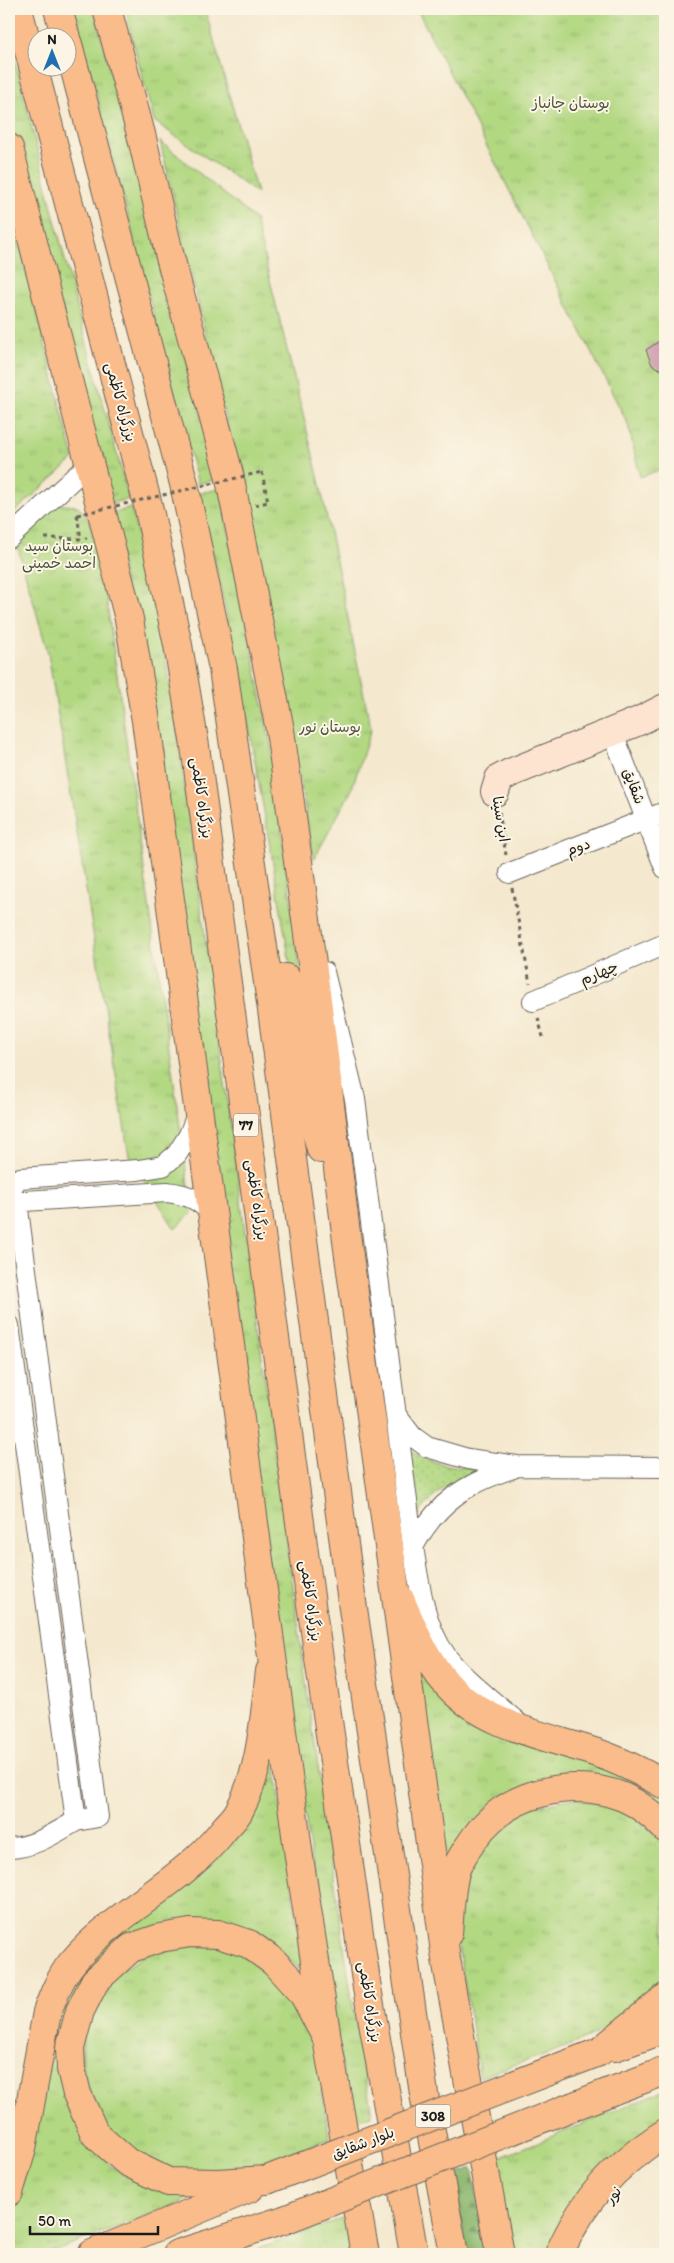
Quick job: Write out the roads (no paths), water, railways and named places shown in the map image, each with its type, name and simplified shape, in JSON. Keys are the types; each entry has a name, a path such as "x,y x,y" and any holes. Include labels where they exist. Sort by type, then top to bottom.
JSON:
{"main road":[{"name":"بزرگراه کاظمی","path":"18,9 148,506 179,654 195,746 311,1604 366,1978 414,2254"},
{"path":"58,9 63,28"},
{"path":"107,9 234,501 280,730 319,1010 348,1249 446,1959 500,2254"},
{"path":"115,9 118,46"},
{"path":"77,78 184,484 223,669 253,873 351,1598 424,2094 454,2254"},
{"path":"9,148 15,189 129,619 145,712 299,1857 327,2039 365,2254"},
{"path":"253,873 282,958 308,1101 348,1249"},
{"path":"395,1589 426,1655 445,1682 460,1698 485,1714 532,1733 632,1766 665,1785"},
{"path":"9,2192 22,2148 47,2012 55,1993 70,1966 96,1938 135,1906 173,1880 211,1846 238,1812 256,1763 273,1654"},
{"path":"446,1959 451,1893 456,1867 485,1824 507,1807 544,1791 587,1788 622,1797 650,1813 665,1828"},
{"path":"267,2180 218,2183 168,2182 127,2162 95,2134 76,2094 71,2070 70,2048 80,2010 94,1981 131,1948 160,1938 190,1933 218,1934 249,1944 274,1962 304,1996 327,2039"},
{"path":"599,2052 665,1998"},
{"name":"بلوار شقایق","path":"92,2254 170,2223 267,2180 599,2052 665,2029"},
{"path":"177,2254 284,2220 665,2071"},
{"path":"559,2254 583,2209 602,2184 626,2160 665,2133"},
{"name":"نور","path":"578,2254 591,2226 608,2199 643,2164 665,2150"},
{"path":"220,2254 284,2220"}],"street":[{"path":"9,538 88,464"},
{"name":"ابن سینا","path":"495,792 499,779 510,773 665,708"},
{"name":"شقایق","path":"612,731 656,816 665,868"},
{"name":"دوم","path":"510,873 656,816"},
{"path":"298,861 355,1099 412,1547 422,1599 433,1634 455,1667 532,1733"},
{"name":"چهارم","path":"533,1001 665,944"},
{"path":"9,1848 20,1848 51,1836 76,1821 98,1817 11,1197 20,1178 138,1170 163,1166 181,1148 189,1135 199,1111"},
{"path":"11,1197 168,1192 186,1194 198,1200 213,1214"},
{"path":"9,1325 76,1821"},
{"path":"396,1415 412,1436 427,1447 468,1459 517,1466 665,1466"},
{"path":"412,1547 425,1524 442,1506 466,1488 491,1475 517,1466"}],"park label":[{"name":"بوستان جانباز","path":"571,103"},
{"name":"بوستان سید احمد خمینی","path":"59,554"},
{"name":"بوستان نور","path":"330,727"}]}
